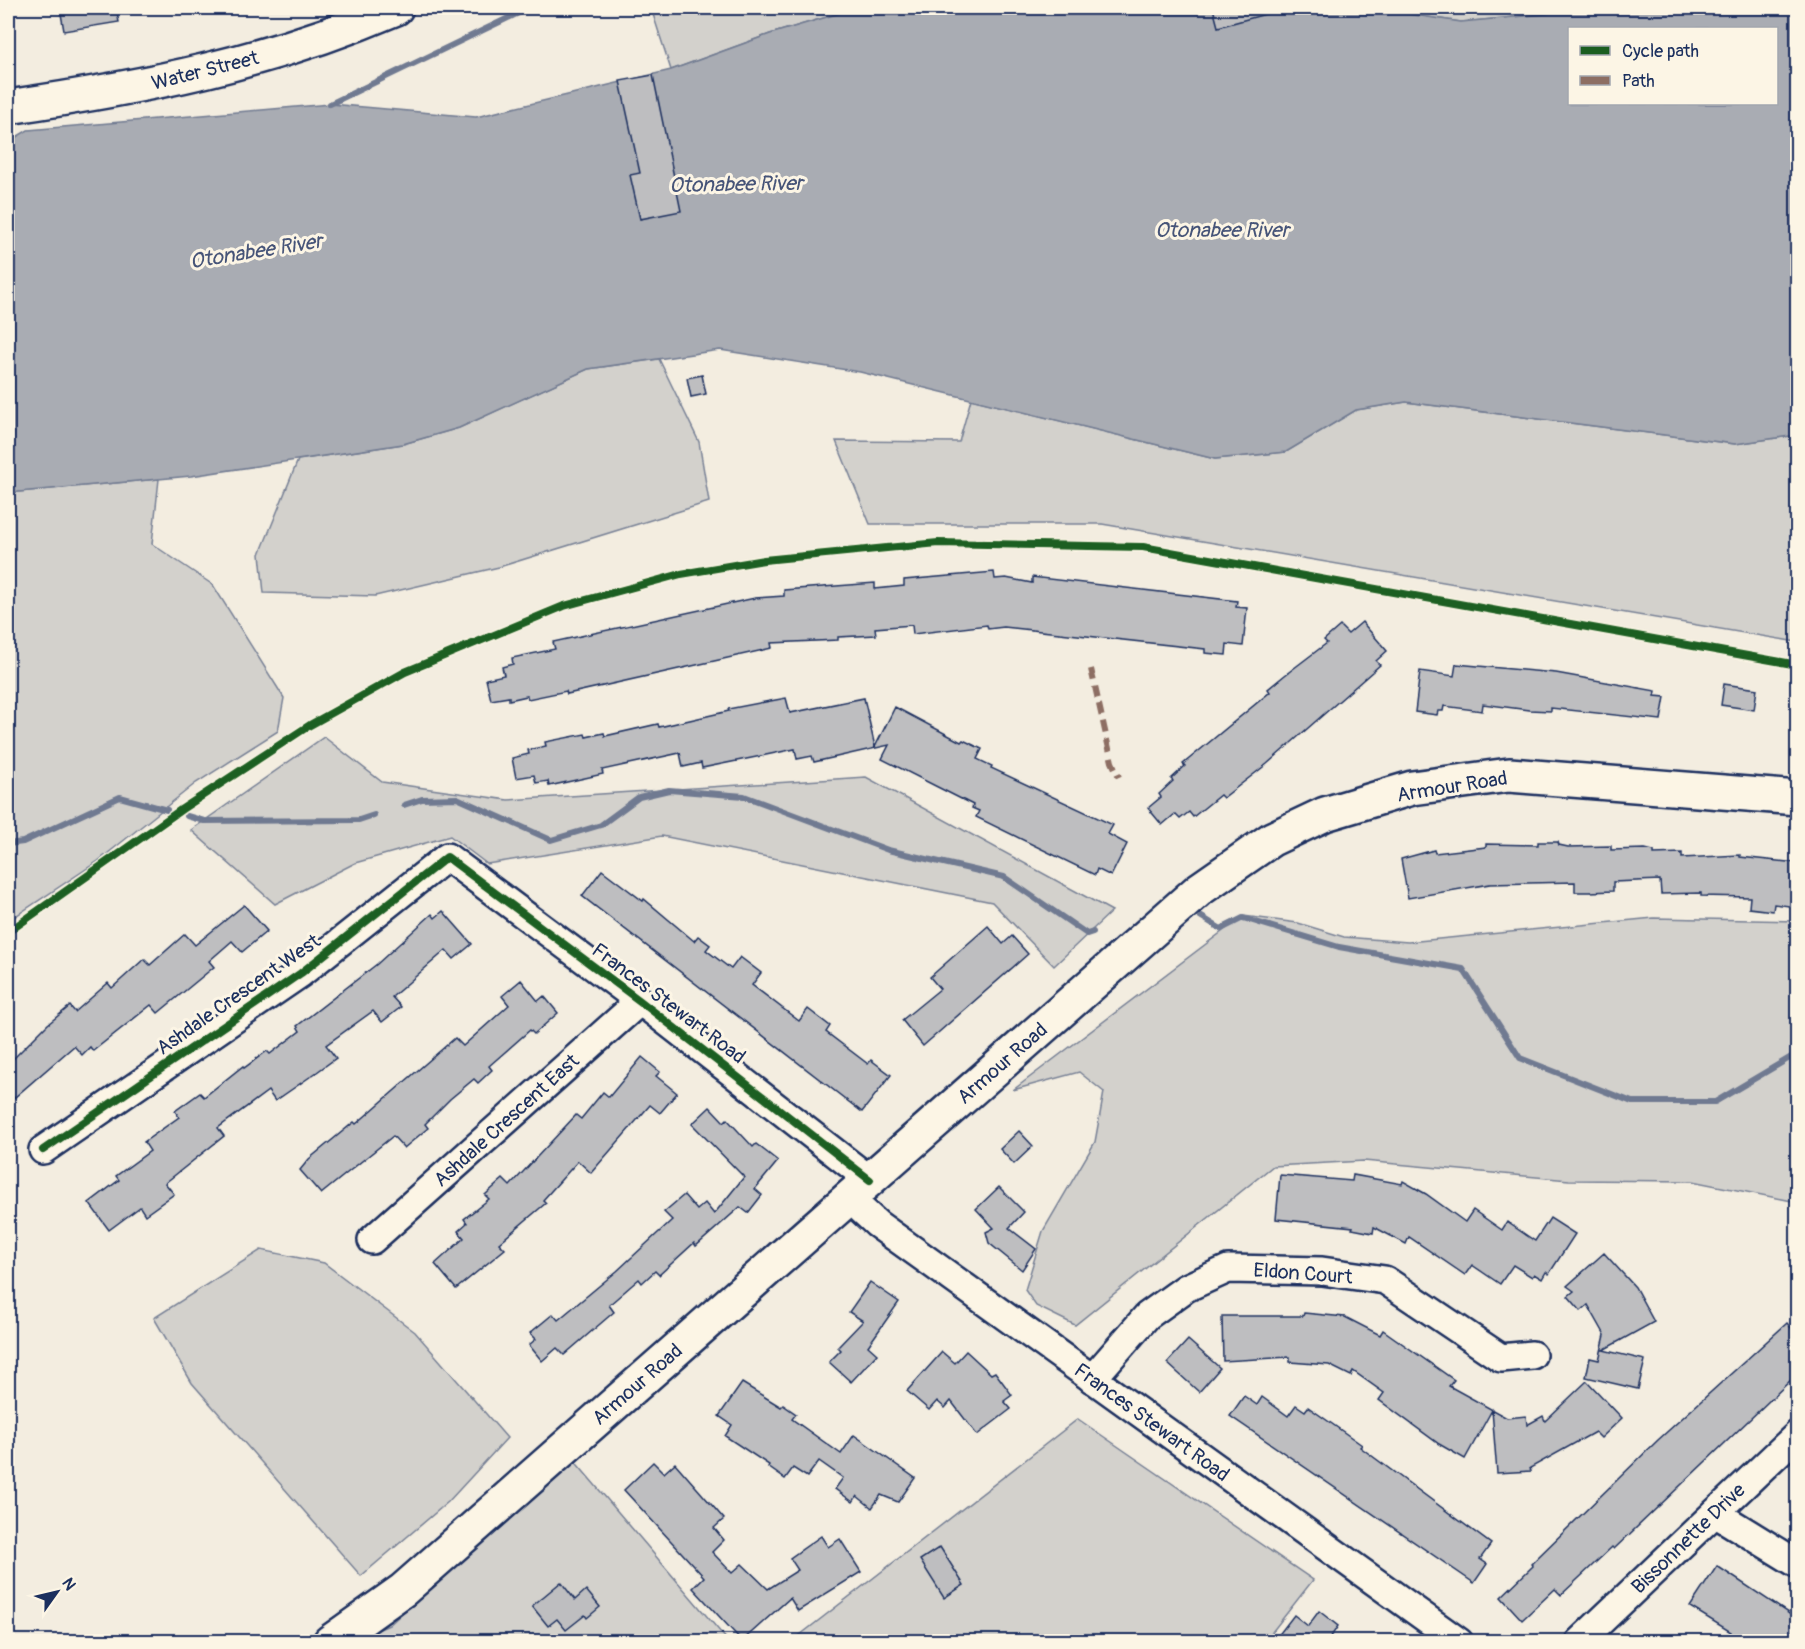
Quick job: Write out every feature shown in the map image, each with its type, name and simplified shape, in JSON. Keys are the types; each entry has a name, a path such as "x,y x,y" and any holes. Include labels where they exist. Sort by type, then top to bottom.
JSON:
{"main road":[{"name":"Water Street","path":"8,107 132,88 242,62 353,26 396,8"},
{"name":"Armour Road","path":"330,1641 404,1590 1200,889 1272,839 1325,814 1412,788 1509,775 1797,798"}],"street":[{"name":"Frances Stewart Road","path":"447,857 640,1001 859,1189 877,1224 1459,1641"},
{"name":"Ashdale Crescent West","path":"43,1150 301,973 447,857"},
{"name":"Ashdale Crescent East","path":"372,1240 640,1001"},
{"name":"Eldon Court","path":"1092,1379 1147,1316 1186,1288 1228,1269 1322,1271 1384,1280 1501,1358 1532,1355"},
{"name":"Bissonnette Drive","path":"1579,1641 1797,1434"},
{"path":"1715,1513 1797,1564"}],"shaded area":[{"path":"651,8 857,8 770,34 671,70"},
{"path":"1367,8 1573,8 1546,14 1461,22"},
{"path":"659,359 699,442 709,502 499,567 375,596 264,593 260,554 298,460 403,444 459,428 588,369"},
{"path":"971,399 1215,459 1286,452 1356,410 1406,402 1735,444 1797,435 1797,642 1102,524 870,524 836,441 959,442"},
{"path":"159,479 152,544 213,585 284,698 278,731 196,783 98,861 8,921 8,493"},
{"path":"324,737 382,782 508,800 866,777 1112,911 1054,966 992,902 662,836 487,864 450,836 355,863 275,904 191,830"},
{"path":"1243,916 1298,923 1344,937 1408,942 1654,918 1797,921 1797,1202 1692,1181 1569,1180 1364,1161 1273,1166 1075,1325 1036,1306 1025,1290 1043,1231 1095,1142 1104,1092 1079,1072 1013,1090"},
{"path":"261,1250 324,1263 415,1332 507,1438 448,1502 361,1576 192,1383 154,1318"},
{"path":"1078,1419 1313,1580 1265,1641 791,1642"},
{"path":"572,1458 728,1641 349,1642 389,1625"}],"water":[{"name":"Otonabee River","path":"857,8 1367,8 1461,22 1546,14 1573,8 1797,8 1797,435 1735,444 1406,402 1356,410 1286,452 1215,459 860,372 720,350 588,369 459,428 403,444 191,476 8,493 8,142 28,130 330,104 476,117 671,70 770,34"}],"building":[{"path":"60,8 116,8 119,22 64,31"},
{"path":"1213,8 1272,8 1273,12 1218,27"},
{"path":"653,75 681,211 640,219 630,175 640,173 620,81"},
{"path":"702,375 706,394 691,397 687,378"},
{"path":"994,572 995,579 1006,578 1032,583 1032,577 1237,601 1236,607 1247,608 1243,646 1227,644 1226,655 1205,653 1205,649 1004,627 988,629 987,625 913,634 912,625 875,628 876,635 838,637 838,640 771,643 772,648 567,694 566,691 528,699 527,696 509,700 509,697 491,700 486,679 504,675 502,667 513,664 512,658 555,649 553,642 755,598 784,596 784,590 875,583 875,589 904,586 904,580"},
{"path":"1362,622 1387,651 1376,661 1380,665 1267,764 1223,798 1220,795 1193,817 1189,812 1180,819 1175,814 1162,825 1148,808 1161,797 1159,794 1185,766 1183,764 1270,692 1268,689 1327,643 1324,640 1340,626 1348,634"},
{"path":"1456,664 1556,673 1656,691 1655,696 1665,697 1661,720 1551,708 1551,711 1529,710 1483,704 1482,711 1444,706 1443,711 1438,711 1437,715 1415,712 1420,671 1454,676"},
{"path":"1724,684 1757,689 1754,710 1721,705"},
{"path":"786,698 790,713 864,698 875,747 895,707 961,742 963,740 982,749 977,759 992,766 991,768 1113,825 1108,834 1127,844 1111,876 1097,869 1095,875 976,817 979,811 972,808 973,805 882,759 889,745 814,762 812,756 797,759 795,749 702,768 701,763 683,767 680,753 602,770 603,774 549,786 548,781 536,783 534,775 516,778 512,758 529,754 528,750 546,746 545,742 585,734 586,737 604,733 605,736 658,724 659,727 729,711 728,709"},
{"path":"1538,842 1558,842 1559,845 1568,847 1611,846 1611,850 1645,849 1654,851 1654,854 1682,853 1682,858 1740,855 1740,857 1797,863 1797,907 1774,904 1773,911 1749,908 1750,897 1701,896 1701,893 1661,894 1660,880 1613,882 1613,891 1590,892 1575,892 1575,882 1490,884 1408,898 1401,859 1434,850 1435,853 1486,847 1486,844 1538,845"},
{"path":"602,870 643,901 644,899 694,941 698,936 710,945 706,950 731,969 740,957 761,973 752,985 799,1021 808,1009 830,1026 826,1032 868,1064 871,1060 891,1075 862,1112 582,896"},
{"path":"244,905 267,931 242,952 232,941 209,961 214,967 158,1013 151,1005 93,1051 90,1047 82,1055 74,1046 8,1103 8,1064 48,1024 70,1006 75,1012 108,983 112,988 144,959 150,965 185,934 195,945"},
{"path":"443,911 472,944 454,959 446,950 392,997 401,1007 382,1022 373,1011 326,1045 336,1058 317,1072 275,1101 268,1091 218,1128 224,1136 165,1183 174,1194 145,1215 140,1207 109,1230 89,1203 119,1180 116,1176 150,1151 144,1142 179,1117 175,1111 200,1093 204,1097 243,1066 244,1068 267,1051 270,1054 300,1031 297,1026 377,964 432,914 435,918"},
{"path":"988,926 1003,944 1012,936 1028,954 923,1046 902,1020 940,989 930,977"},
{"path":"521,980 538,1001 544,996 558,1013 534,1034 530,1030 489,1066 492,1070 478,1083 474,1079 450,1099 425,1124 428,1128 404,1148 393,1136 321,1194 300,1170 309,1159 354,1122 356,1124 455,1038 463,1046 509,1005 502,996"},
{"path":"642,1057 660,1072 656,1076 677,1093 660,1113 650,1105 591,1173 578,1161 543,1200 546,1203 499,1243 505,1249 456,1289 435,1264 464,1238 458,1231 467,1223 464,1219 489,1199 485,1195 503,1179 510,1186 576,1115 581,1119 603,1092 609,1097"},
{"path":"710,1107 724,1122 727,1119 753,1147 756,1144 778,1161 755,1189 762,1195 748,1213 740,1207 696,1246 694,1243 659,1275 655,1271 642,1283 639,1279 609,1305 614,1312 564,1355 557,1348 542,1361 529,1345 536,1339 530,1333 553,1314 558,1320 617,1271 672,1220 664,1212 684,1195 697,1210 705,1203 714,1214 744,1177 692,1124"},
{"path":"1019,1131 1033,1146 1014,1164 1000,1149"},
{"path":"1280,1175 1352,1181 1353,1175 1402,1184 1403,1181 1426,1194 1465,1222 1473,1210 1502,1230 1507,1222 1535,1241 1550,1218 1575,1234 1549,1274 1546,1272 1542,1279 1534,1274 1532,1277 1513,1265 1500,1284 1472,1265 1465,1275 1409,1237 1406,1244 1374,1227 1373,1233 1352,1229 1353,1227 1276,1219"},
{"path":"999,1187 1024,1212 1009,1228 1036,1249 1022,1270 989,1243 986,1232 994,1228 976,1209"},
{"path":"1604,1253 1635,1287 1654,1322 1603,1350 1645,1360 1638,1389 1586,1377 1590,1358 1599,1360 1605,1335 1588,1305 1581,1311 1568,1296 1574,1291 1567,1286"},
{"path":"870,1282 899,1302 868,1346 877,1354 851,1382 829,1362 841,1350 838,1347 863,1321 849,1312"},
{"path":"1304,1313 1345,1317 1380,1335 1383,1330 1454,1380 1449,1386 1507,1418 1526,1416 1527,1425 1543,1416 1545,1421 1587,1381 1622,1418 1601,1438 1595,1432 1530,1468 1531,1471 1497,1473 1492,1410 1465,1459 1439,1444 1379,1400 1384,1393 1353,1371 1351,1376 1329,1365 1290,1362 1290,1357 1223,1361 1222,1316 1303,1316"},
{"path":"1787,1323 1797,1335 1797,1372 1792,1379 1614,1549 1612,1547 1561,1595 1555,1589 1522,1620 1501,1597 1533,1566 1531,1564 1658,1440"},
{"path":"1188,1340 1220,1368 1199,1392 1167,1363"},
{"path":"966,1351 991,1374 995,1372 1012,1395 1004,1401 1011,1409 977,1435 951,1401 945,1408 937,1401 929,1410 907,1391 942,1352 955,1363"},
{"path":"742,1383 796,1414 792,1419 841,1454 854,1435 915,1478 898,1502 881,1495 872,1508 857,1496 853,1502 835,1489 843,1478 819,1461 807,1477 793,1468 785,1479 768,1467 769,1465 725,1436 732,1425 719,1416"},
{"path":"1244,1396 1257,1405 1262,1397 1288,1416 1296,1405 1305,1411 1308,1407 1362,1445 1360,1447 1491,1544 1480,1559 1487,1564 1474,1583 1230,1416"},
{"path":"653,1462 664,1473 675,1463 724,1519 714,1528 724,1540 712,1552 732,1573 742,1564 768,1589 798,1570 790,1558 821,1536 828,1547 840,1539 861,1572 798,1611 790,1598 742,1641 693,1588 704,1577 624,1490"},
{"path":"940,1547 964,1585 944,1598 920,1560"},
{"path":"1717,1566 1797,1619 1797,1641 1739,1641 1729,1635 1731,1632 1690,1607"},
{"path":"561,1582 575,1600 586,1590 600,1607 587,1618 585,1615 566,1630 557,1619 548,1626 532,1606"},
{"path":"1319,1611 1338,1626 1328,1641 1274,1641 1294,1615 1308,1626"}],"waterway":[{"path":"330,104 529,8"},
{"path":"404,805 422,799 457,798 551,840 601,825 639,797 669,790 744,796 888,850 1004,877 1087,934 1093,932"},
{"path":"8,844 23,842 120,797 167,810"},
{"path":"187,816 204,821 359,820 374,815"},
{"path":"1197,914 1221,929 1243,918 1339,947 1463,969 1520,1058 1632,1102 1715,1102 1798,1053"}],"marked path":[{"path":"1091,669 1112,762 1119,777"}],"cycle path":[{"path":"8,932 182,809 310,725 405,672 564,606 681,574 764,560 938,543 1143,547 1798,665"},
{"path":"43,1150 301,973 447,857 640,1001 870,1180"}]}
